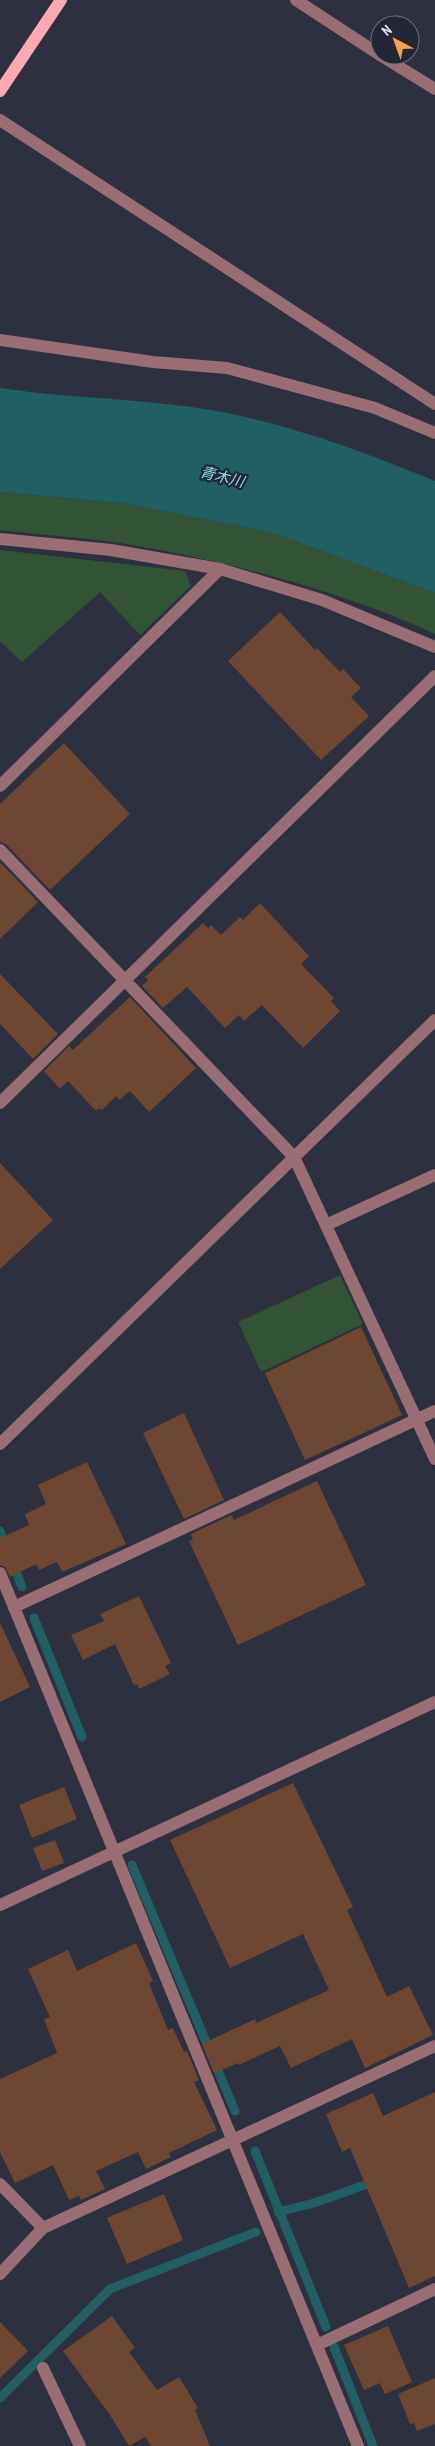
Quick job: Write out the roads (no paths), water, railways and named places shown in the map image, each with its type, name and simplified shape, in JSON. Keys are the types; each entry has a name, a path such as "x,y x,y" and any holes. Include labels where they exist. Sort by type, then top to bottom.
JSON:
{"main road":[{"path":"0,91 61,0"}],"street":[{"path":"296,0 370,48"},
{"path":"396,65 435,90"},
{"path":"0,120 435,404"},
{"path":"0,340 153,362 227,368 375,408 435,433"},
{"path":"0,539 111,550 220,569 322,600 435,647"},
{"path":"0,786 220,569"},
{"path":"0,1104 435,676"},
{"path":"0,850 294,1157 435,1458"},
{"path":"0,1444 435,1020"},
{"path":"326,1225 435,1175"},
{"path":"14,1606 435,1411"},
{"path":"0,1573 114,1853 234,2139 358,2446"},
{"path":"0,1905 435,1702"},
{"path":"0,2274 43,2228 435,2046"},
{"path":"0,2184 43,2228"},
{"path":"317,2345 435,2289"},
{"path":"43,2368 80,2446"}],"water":[{"name":"青木川","path":"0,388 151,402 241,416 340,444 435,481 435,593 273,533 122,503 0,492"}],"waterway":[{"path":"0,1531 6,1547"},
{"path":"13,1564 22,1587"},
{"path":"34,1618 82,1737"},
{"path":"132,1865 235,2111"},
{"path":"255,2151 326,2327"},
{"path":"278,2212 314,2203 376,2181"},
{"path":"0,2398 110,2289 256,2232"},
{"path":"334,2347 373,2446"}]}
